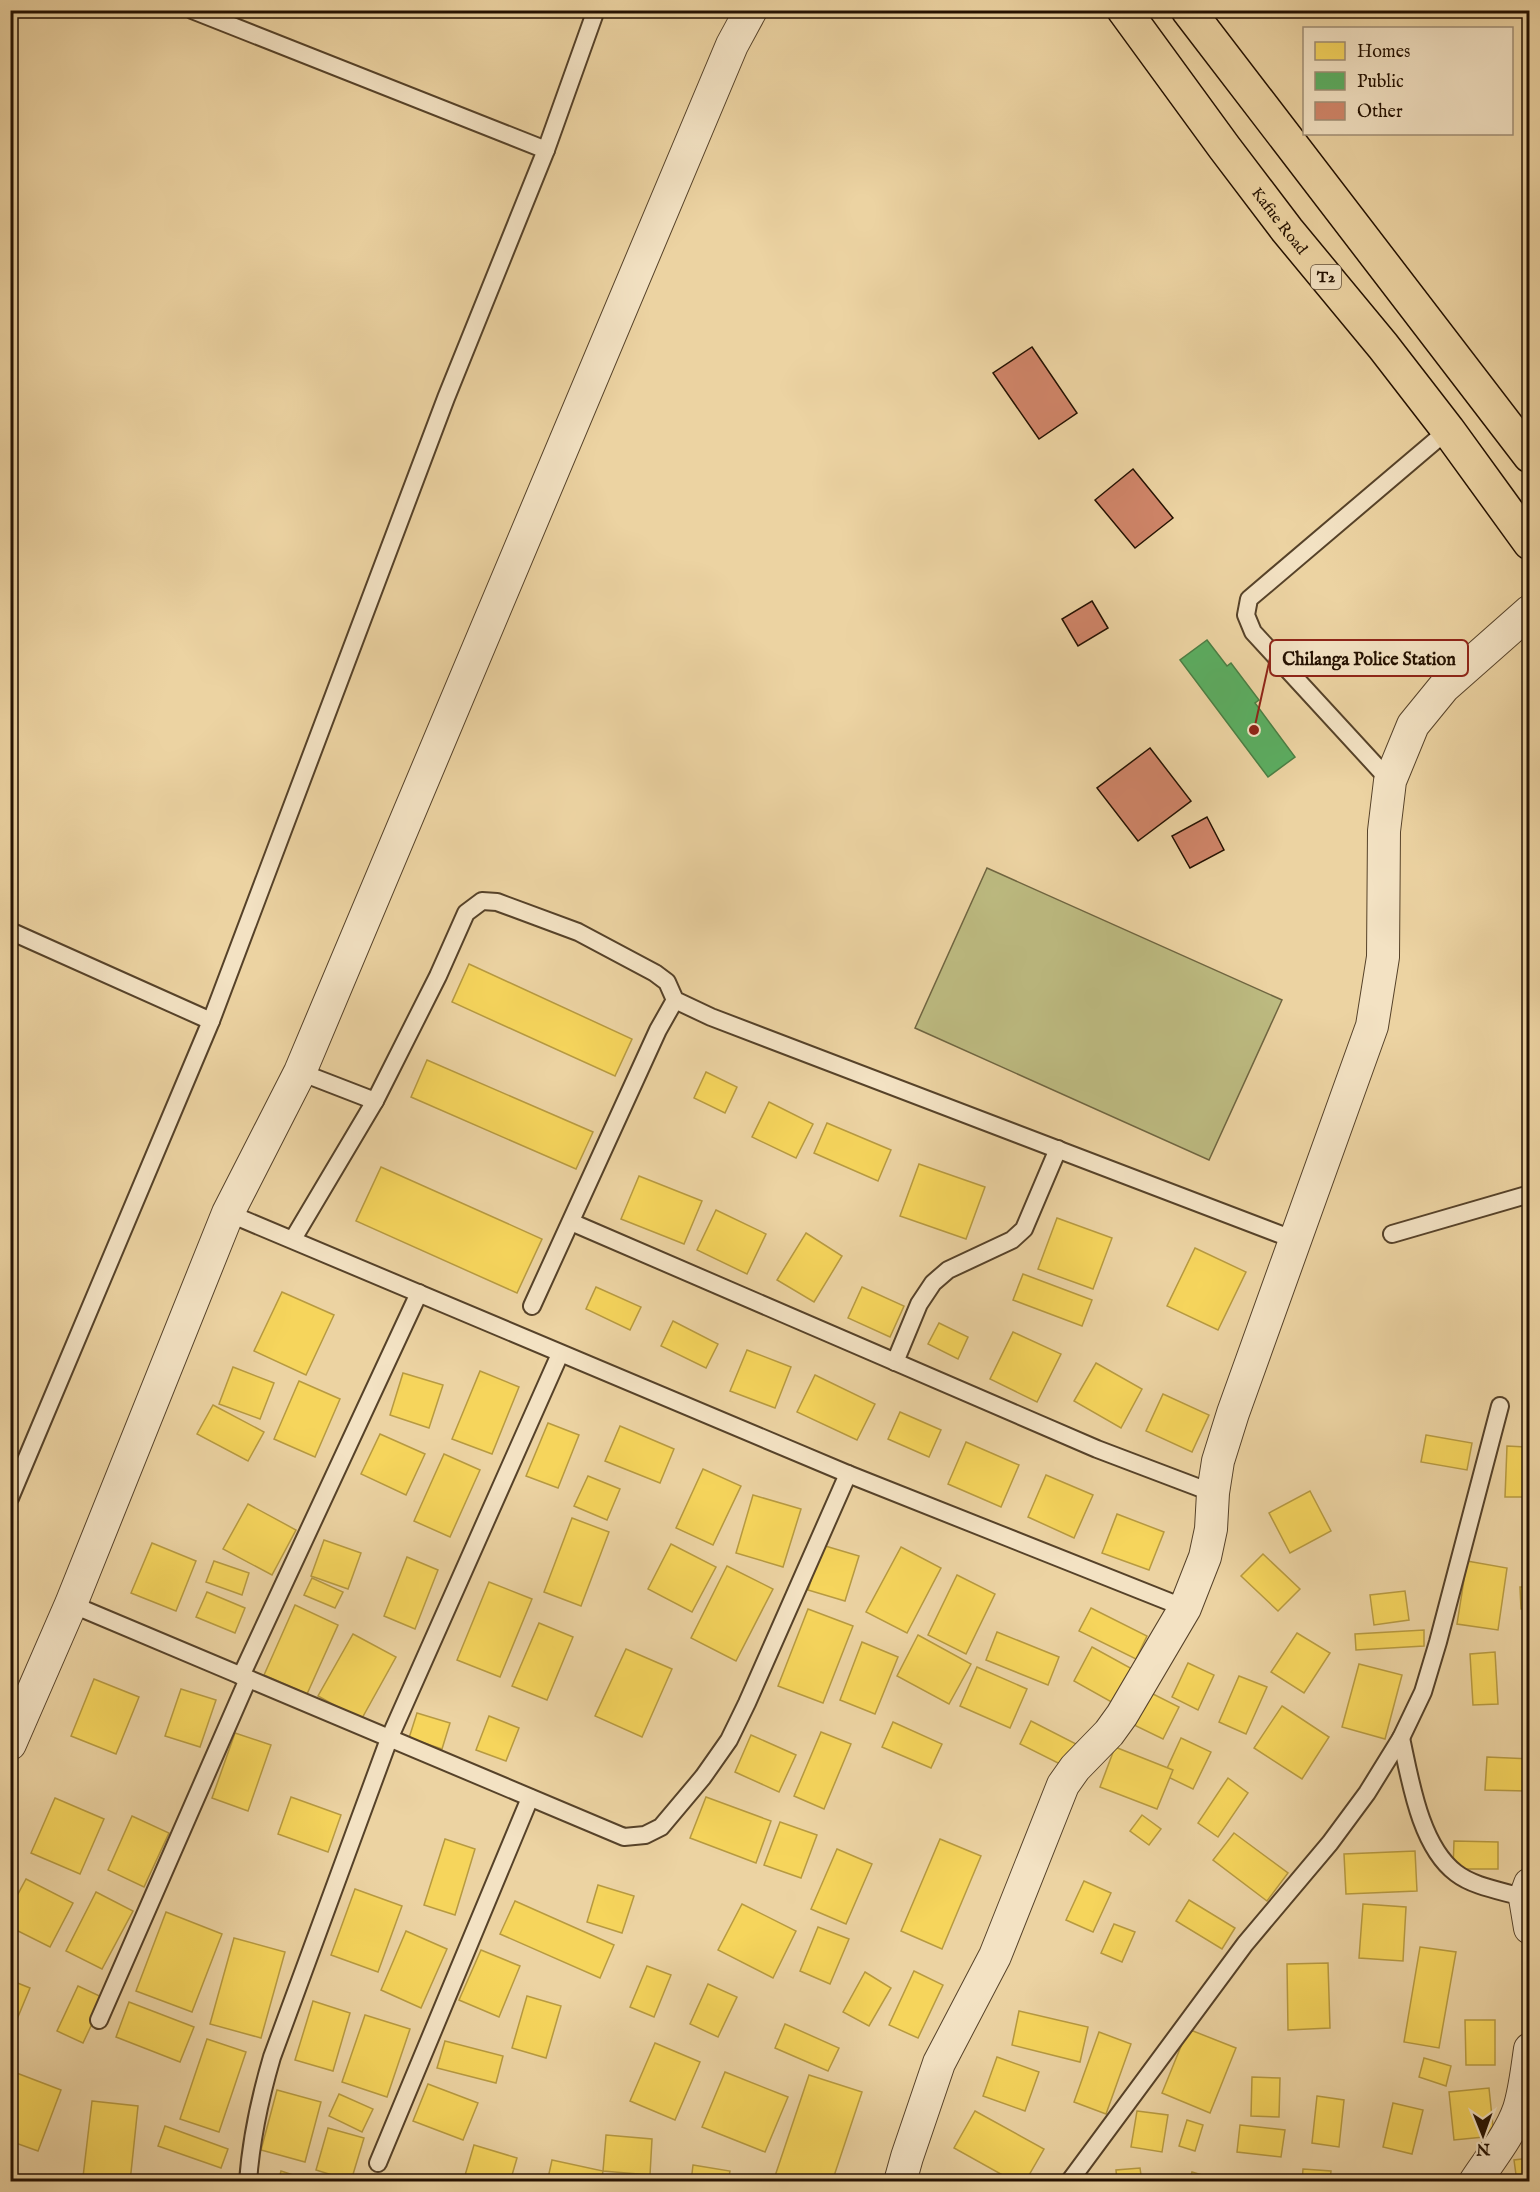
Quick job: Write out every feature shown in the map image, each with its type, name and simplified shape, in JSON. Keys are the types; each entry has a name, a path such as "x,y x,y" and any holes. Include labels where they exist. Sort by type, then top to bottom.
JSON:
{"highway":[{"name":"Kafue Road","path":"1124,10 1287,230 1383,346 1448,430 1530,543"},
{"path":"1188,10 1530,456"}],"street":[{"path":"10,1744 71,1604 228,1213 300,1072 732,45 751,10"},
{"path":"900,2181 939,2063 995,1956 1063,1785 1122,1715 1185,1608 1205,1557 1211,1529 1218,1461 1233,1413 1372,1026 1383,957 1383,831 1390,781 1413,725 1444,687 1530,611"},
{"path":"1527,1891 1530,1928"},
{"path":"1475,2181 1518,2110 1526,2079 1530,2049"}],"lane":[{"path":"192,10 546,150"},
{"path":"10,1498 211,1021 446,398 546,150 597,10"},
{"path":"1390,781 1253,632 1246,615 1249,599 1448,430"},
{"path":"293,1239 375,1101 438,976 466,914 482,901 497,902 578,932 655,973 667,981 675,1000 711,1017 1295,1240"},
{"path":"10,931 211,1021"},
{"path":"532,1306 658,1030 675,1000"},
{"path":"300,1072 375,1101"},
{"path":"895,1362 919,1304 933,1283 948,1270 1012,1240 1024,1229 1058,1149"},
{"path":"1392,1234 1530,1194"},
{"path":"228,1213 848,1474 1185,1608"},
{"path":"571,1222 1097,1449 1213,1493"},
{"path":"99,2020 244,1678 419,1293"},
{"path":"248,2181 258,2106 272,2056 389,1739 560,1354"},
{"path":"1069,2181 1245,1944 1330,1843 1367,1793 1401,1738 1423,1692 1438,1642 1500,1406"},
{"path":"71,1604 624,1837 645,1835 661,1827 703,1777 729,1740 848,1474"},
{"path":"1401,1738 1413,1793 1438,1854 1456,1874 1479,1884 1527,1891"},
{"path":"378,2163 530,1798"}],"shaded area":[{"path":"987,868 1282,1000 1209,1160 915,1028"}],"building: Homes":[{"path":"469,964 632,1039 615,1076 452,1002"},
{"path":"427,1060 593,1132 576,1169 411,1097"},
{"path":"706,1072 737,1087 725,1113 694,1098"},
{"path":"769,1102 813,1124 796,1158 752,1137"},
{"path":"827,1123 891,1150 878,1181 814,1153"},
{"path":"919,1164 985,1187 966,1239 900,1216"},
{"path":"381,1167 542,1239 517,1293 356,1221"},
{"path":"639,1176 702,1201 684,1244 621,1219"},
{"path":"716,1210 766,1234 747,1274 697,1250"},
{"path":"1057,1218 1112,1238 1093,1289 1038,1269"},
{"path":"806,1233 842,1256 814,1302 777,1280"},
{"path":"1195,1248 1246,1272 1218,1330 1167,1306"},
{"path":"1023,1274 1092,1300 1082,1326 1013,1300"},
{"path":"596,1287 641,1307 630,1330 586,1309"},
{"path":"862,1287 904,1306 890,1337 848,1318"},
{"path":"282,1292 334,1315 306,1375 254,1351"},
{"path":"673,1321 718,1344 706,1368 661,1346"},
{"path":"939,1323 968,1337 958,1359 928,1344"},
{"path":"1013,1332 1061,1354 1037,1402 990,1379"},
{"path":"747,1350 791,1367 775,1408 730,1391"},
{"path":"1096,1363 1142,1389 1121,1428 1074,1401"},
{"path":"233,1367 274,1383 260,1419 219,1404"},
{"path":"480,1371 519,1387 492,1454 452,1439"},
{"path":"403,1373 443,1385 429,1428 390,1415"},
{"path":"815,1375 875,1404 857,1440 797,1412"},
{"path":"299,1381 340,1399 315,1457 274,1439"},
{"path":"1163,1394 1209,1415 1192,1452 1146,1431"},
{"path":"213,1405 264,1432 248,1461 197,1434"},
{"path":"900,1412 941,1430 929,1457 888,1439"},
{"path":"548,1423 579,1435 558,1488 526,1476"},
{"path":"620,1426 674,1449 660,1483 605,1461"},
{"path":"380,1434 425,1454 406,1495 361,1474"},
{"path":"1426,1435 1472,1443 1467,1470 1421,1462"},
{"path":"966,1442 1019,1465 1001,1507 948,1484"},
{"path":"1507,1446 1527,1447 1524,1497 1505,1497"},
{"path":"444,1454 480,1470 450,1537 414,1521"},
{"path":"703,1469 741,1486 713,1545 676,1528"},
{"path":"1046,1475 1093,1495 1074,1538 1028,1517"},
{"path":"588,1476 620,1489 607,1520 574,1506"},
{"path":"1310,1491 1331,1531 1290,1553 1269,1513"},
{"path":"753,1495 801,1509 783,1567 736,1553"},
{"path":"248,1504 296,1530 272,1575 223,1549"},
{"path":"1117,1514 1164,1532 1149,1570 1102,1553"},
{"path":"572,1518 609,1532 581,1606 544,1592"},
{"path":"324,1540 361,1553 348,1589 311,1576"},
{"path":"152,1543 196,1561 176,1611 131,1593"},
{"path":"671,1544 716,1567 692,1612 648,1589"},
{"path":"822,1545 859,1556 845,1601 808,1590"},
{"path":"901,1547 941,1568 907,1633 866,1612"},
{"path":"1263,1554 1300,1589 1278,1611 1241,1576"},
{"path":"407,1557 438,1570 415,1629 384,1616"},
{"path":"214,1561 249,1573 242,1595 206,1582"},
{"path":"1467,1561 1507,1568 1498,1630 1457,1624"},
{"path":"727,1566 773,1589 736,1661 691,1638"},
{"path":"957,1575 995,1594 966,1654 928,1635"},
{"path":"312,1578 343,1592 335,1608 304,1595"},
{"path":"489,1582 532,1599 500,1677 457,1660"},
{"path":"1520,1587 1530,1587 1530,1608 1521,1609"},
{"path":"1405,1591 1409,1620 1374,1625 1370,1595"},
{"path":"207,1592 245,1608 235,1633 196,1617"},
{"path":"295,1605 338,1625 307,1694 264,1675"},
{"path":"1091,1608 1147,1636 1136,1659 1079,1631"},
{"path":"808,1609 853,1626 823,1703 778,1686"},
{"path":"539,1623 573,1637 547,1700 512,1686"},
{"path":"1424,1630 1424,1646 1356,1650 1355,1634"},
{"path":"997,1632 1059,1657 1048,1685 986,1660"},
{"path":"1297,1633 1330,1653 1304,1693 1271,1672"},
{"path":"353,1634 396,1657 361,1720 318,1696"},
{"path":"918,1635 971,1664 949,1704 897,1676"},
{"path":"862,1642 898,1657 875,1714 840,1700"},
{"path":"1092,1647 1134,1670 1115,1704 1074,1681"},
{"path":"626,1649 672,1669 642,1737 595,1716"},
{"path":"1495,1652 1498,1704 1473,1705 1470,1654"},
{"path":"1188,1663 1214,1675 1198,1710 1172,1697"},
{"path":"1359,1664 1402,1675 1385,1739 1342,1727"},
{"path":"977,1667 1027,1689 1010,1728 960,1706"},
{"path":"1239,1676 1267,1687 1246,1734 1219,1722"},
{"path":"94,1679 139,1697 116,1754 71,1736"},
{"path":"181,1689 216,1700 200,1747 165,1736"},
{"path":"1151,1693 1179,1707 1163,1739 1134,1725"},
{"path":"1282,1706 1329,1737 1302,1779 1254,1748"},
{"path":"417,1713 450,1723 442,1749 409,1738"},
{"path":"489,1716 519,1728 506,1761 476,1750"},
{"path":"1031,1721 1082,1747 1070,1769 1020,1744"},
{"path":"893,1722 942,1744 931,1768 882,1747"},
{"path":"821,1732 851,1744 824,1809 794,1796"},
{"path":"235,1733 271,1745 248,1811 212,1798"},
{"path":"751,1735 796,1755 779,1792 735,1772"},
{"path":"1181,1738 1211,1752 1193,1789 1164,1775"},
{"path":"1115,1747 1173,1770 1157,1809 1100,1787"},
{"path":"1487,1757 1530,1759 1530,1791 1485,1790"},
{"path":"1228,1778 1248,1793 1218,1837 1198,1823"},
{"path":"291,1797 341,1815 328,1852 278,1834"},
{"path":"706,1797 771,1821 756,1863 690,1838"},
{"path":"55,1798 104,1819 80,1874 31,1853"},
{"path":"1142,1815 1161,1829 1149,1845 1130,1831"},
{"path":"132,1816 169,1833 144,1887 108,1870"},
{"path":"780,1822 817,1835 801,1878 764,1865"},
{"path":"1234,1833 1288,1873 1267,1901 1213,1860"},
{"path":"445,1839 475,1849 455,1915 424,1905"},
{"path":"940,1839 981,1856 942,1949 901,1931"},
{"path":"1454,1841 1498,1842 1498,1869 1453,1869"},
{"path":"837,1849 872,1864 846,1924 811,1909"},
{"path":"1415,1851 1417,1891 1346,1894 1344,1854"},
{"path":"26,1879 73,1903 50,1947 10,1927 10,1909"},
{"path":"1084,1881 1111,1893 1093,1932 1066,1920"},
{"path":"598,1885 634,1896 622,1933 587,1922"},
{"path":"355,1889 402,1906 378,1972 331,1955"},
{"path":"96,1892 133,1911 102,1969 66,1951"},
{"path":"1189,1900 1235,1928 1222,1949 1176,1921"},
{"path":"515,1901 614,1945 600,1978 500,1934"},
{"path":"742,1904 796,1931 773,1978 718,1950"},
{"path":"1363,1904 1406,1907 1403,1961 1359,1958"},
{"path":"166,1912 222,1934 192,2012 136,1991"},
{"path":"1114,1924 1135,1932 1122,1962 1101,1953"},
{"path":"818,1927 849,1939 830,1984 800,1971"},
{"path":"406,1931 447,1949 421,2008 381,1990"},
{"path":"234,1938 285,1952 261,2038 210,2024"},
{"path":"1420,1947 1456,1952 1439,2048 1404,2042"},
{"path":"481,1950 520,1966 499,2017 459,2000"},
{"path":"1328,1963 1330,2028 1288,2030 1287,1964"},
{"path":"647,1966 671,1975 654,2017 630,2007"},
{"path":"914,1971 943,1985 918,2038 889,2025"},
{"path":"865,1972 891,1988 869,2026 843,2012"},
{"path":"10,1980 30,1988 10,2036"},
{"path":"708,1984 737,1997 718,2037 690,2024"},
{"path":"78,1986 104,1998 83,2043 57,2031"},
{"path":"527,1996 561,2006 546,2058 512,2048"},
{"path":"313,2001 350,2013 333,2071 295,2060"},
{"path":"129,2002 194,2027 180,2062 116,2037"},
{"path":"1019,2011 1088,2027 1080,2062 1012,2045"},
{"path":"365,2015 410,2029 387,2097 342,2082"},
{"path":"1465,2020 1495,2020 1495,2065 1466,2065"},
{"path":"785,2024 839,2048 828,2071 775,2048"},
{"path":"1188,2029 1236,2048 1210,2113 1162,2093"},
{"path":"1099,2032 1131,2044 1106,2114 1074,2102"},
{"path":"207,2039 246,2052 219,2132 180,2119"},
{"path":"445,2041 503,2056 496,2083 437,2068"},
{"path":"655,2043 700,2062 675,2120 630,2101"},
{"path":"997,2057 1039,2072 1025,2111 983,2096"},
{"path":"1424,2058 1451,2066 1446,2086 1419,2077"},
{"path":"14,2072 61,2090 38,2151 10,2141 10,2082"},
{"path":"725,2072 788,2097 765,2152 702,2127"},
{"path":"809,2075 862,2092 832,2182 773,2182"},
{"path":"1252,2077 1280,2078 1279,2117 1251,2116"},
{"path":"428,2084 478,2103 463,2140 413,2121"},
{"path":"1489,2088 1494,2136 1454,2140 1449,2092"},
{"path":"277,2090 321,2102 305,2162 261,2150"},
{"path":"339,2094 373,2109 362,2132 329,2116"},
{"path":"1317,2096 1344,2100 1339,2147 1312,2143"},
{"path":"92,2101 138,2106 130,2182 83,2177"},
{"path":"1393,2103 1423,2110 1412,2154 1383,2147"},
{"path":"975,2111 1044,2149 1025,2182 1015,2182 954,2148"},
{"path":"1137,2111 1168,2115 1162,2152 1131,2147"},
{"path":"1187,2120 1203,2125 1195,2151 1179,2146"},
{"path":"1240,2125 1285,2130 1281,2157 1237,2152"},
{"path":"165,2126 228,2149 221,2168 158,2146"},
{"path":"328,2128 364,2138 351,2181 316,2170"},
{"path":"606,2135 652,2139 650,2175 603,2171"},
{"path":"474,2145 517,2158 510,2182 463,2182"},
{"path":"1530,2158 1530,2182 1517,2182 1514,2160"},
{"path":"552,2160 603,2171 601,2182 566,2182 548,2178"},
{"path":"693,2165 730,2171 728,2182 691,2182"},
{"path":"1140,2168 1142,2182 1117,2182 1116,2170"},
{"path":"1303,2169 1331,2171 1330,2182 1302,2182"},
{"path":"281,2171 314,2182 278,2182"},
{"path":"1192,2172 1222,2181 1222,2182 1189,2182"}],"building: Public":[{"path":"1207,640 1227,666 1231,663 1259,700 1255,703 1295,757 1268,777 1180,660"}],"building: Other":[{"path":"1032,347 1077,413 1039,439 993,373"},
{"path":"1133,469 1173,518 1135,548 1095,500"},
{"path":"1092,601 1108,628 1078,646 1062,619"},
{"path":"1150,748 1191,801 1138,841 1097,788"},
{"path":"1207,817 1224,850 1190,868 1172,836"}],"place":[{"name":"Chilanga Police Station","path":"1254,730"}]}
